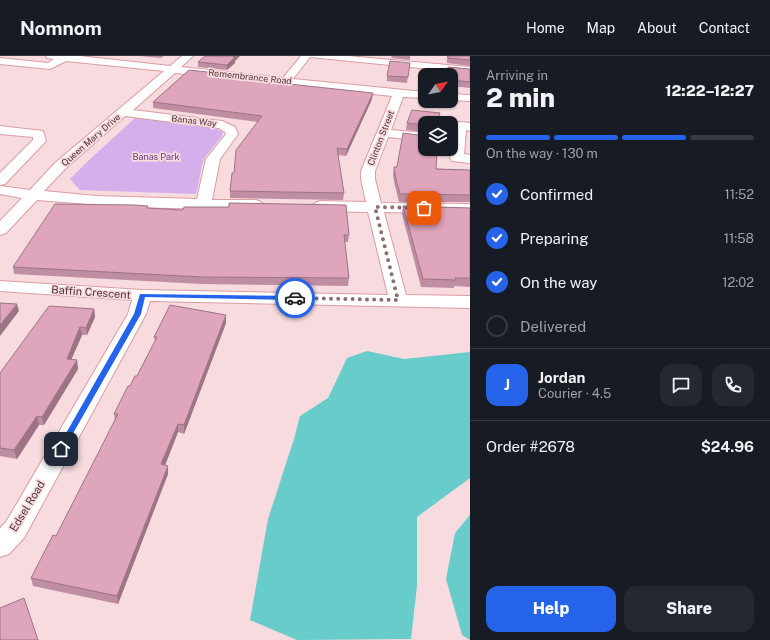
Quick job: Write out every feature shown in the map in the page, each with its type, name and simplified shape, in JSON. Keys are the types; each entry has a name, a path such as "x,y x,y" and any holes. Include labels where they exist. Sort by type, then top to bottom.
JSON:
{"street":[{"name":"Remembrance Road","path":"50,56 418,94"},
{"name":"Queen Mary Drive","path":"0,230 60,166 188,56"},
{"path":"286,81 306,56"},
{"path":"314,56 431,61 470,70"},
{"path":"0,61 50,66 66,57"},
{"name":"Clinton Street","path":"398,300 368,179 368,170 399,93"},
{"path":"458,97 470,98"},
{"name":"Banas Way","path":"122,112 222,125 231,130 232,134 213,159 204,204"},
{"path":"470,127 460,126 460,140 457,158 470,159"},
{"path":"0,130 39,134 40,142 0,181"},
{"path":"383,133 418,136"},
{"path":"0,190 66,198 267,205"},
{"path":"306,206 470,209"},
{"name":"Baffin Crescent","path":"0,286 142,295 470,302"},
{"name":"Edsel Road","path":"0,546 15,530 138,314 142,295"}],"green space":[{"name":"Banas Park","path":"135,118 213,127 223,132 222,136 205,157 195,194 80,190 70,179"}],"water":[{"path":"367,351 404,359 470,352 470,478 417,517 417,586 411,639 297,640 250,620 268,519 300,416 328,398 347,358"},
{"path":"470,515 470,640 462,635 446,579 455,533"}],"building":[{"path":"205,56 235,57 227,65 198,62"},
{"path":"448,56 470,56 470,60 448,58"},
{"path":"390,61 410,63 408,77 387,76"},
{"path":"448,67 470,69 470,82 458,81 458,68"},
{"path":"189,70 217,73 214,76 373,93 347,149 337,148 344,193 230,191 232,173 234,173 236,150 262,116 153,102"},
{"path":"412,110 440,113 439,116 418,116 418,124 407,123"},
{"path":"403,133 418,135 418,156 437,156 436,169 470,170 470,195 400,194 394,167 397,167"},
{"path":"229,203 346,205 349,235 344,235 349,278 202,277 13,267 55,204 134,205 148,206 147,208 183,210 184,207 229,207"},
{"path":"403,206 470,208 470,278 455,278 456,280 423,279"},
{"path":"0,303 17,304 0,325"},
{"path":"170,305 226,315 184,425 178,424 161,464 168,466 117,596 31,578 53,535 56,536 118,414 114,414 128,386 130,386 135,376 137,376 157,337 154,337"},
{"path":"49,306 94,309 86,328 80,327 67,359 77,360 42,417 37,416 14,450 0,448 0,373"},
{"path":"24,598 38,640 0,640 0,608"}],"way so far":[{"path":"295,298 398,300 375,207 424,208"}],"route":[{"path":"61,449 138,314 142,295 295,298"}]}
